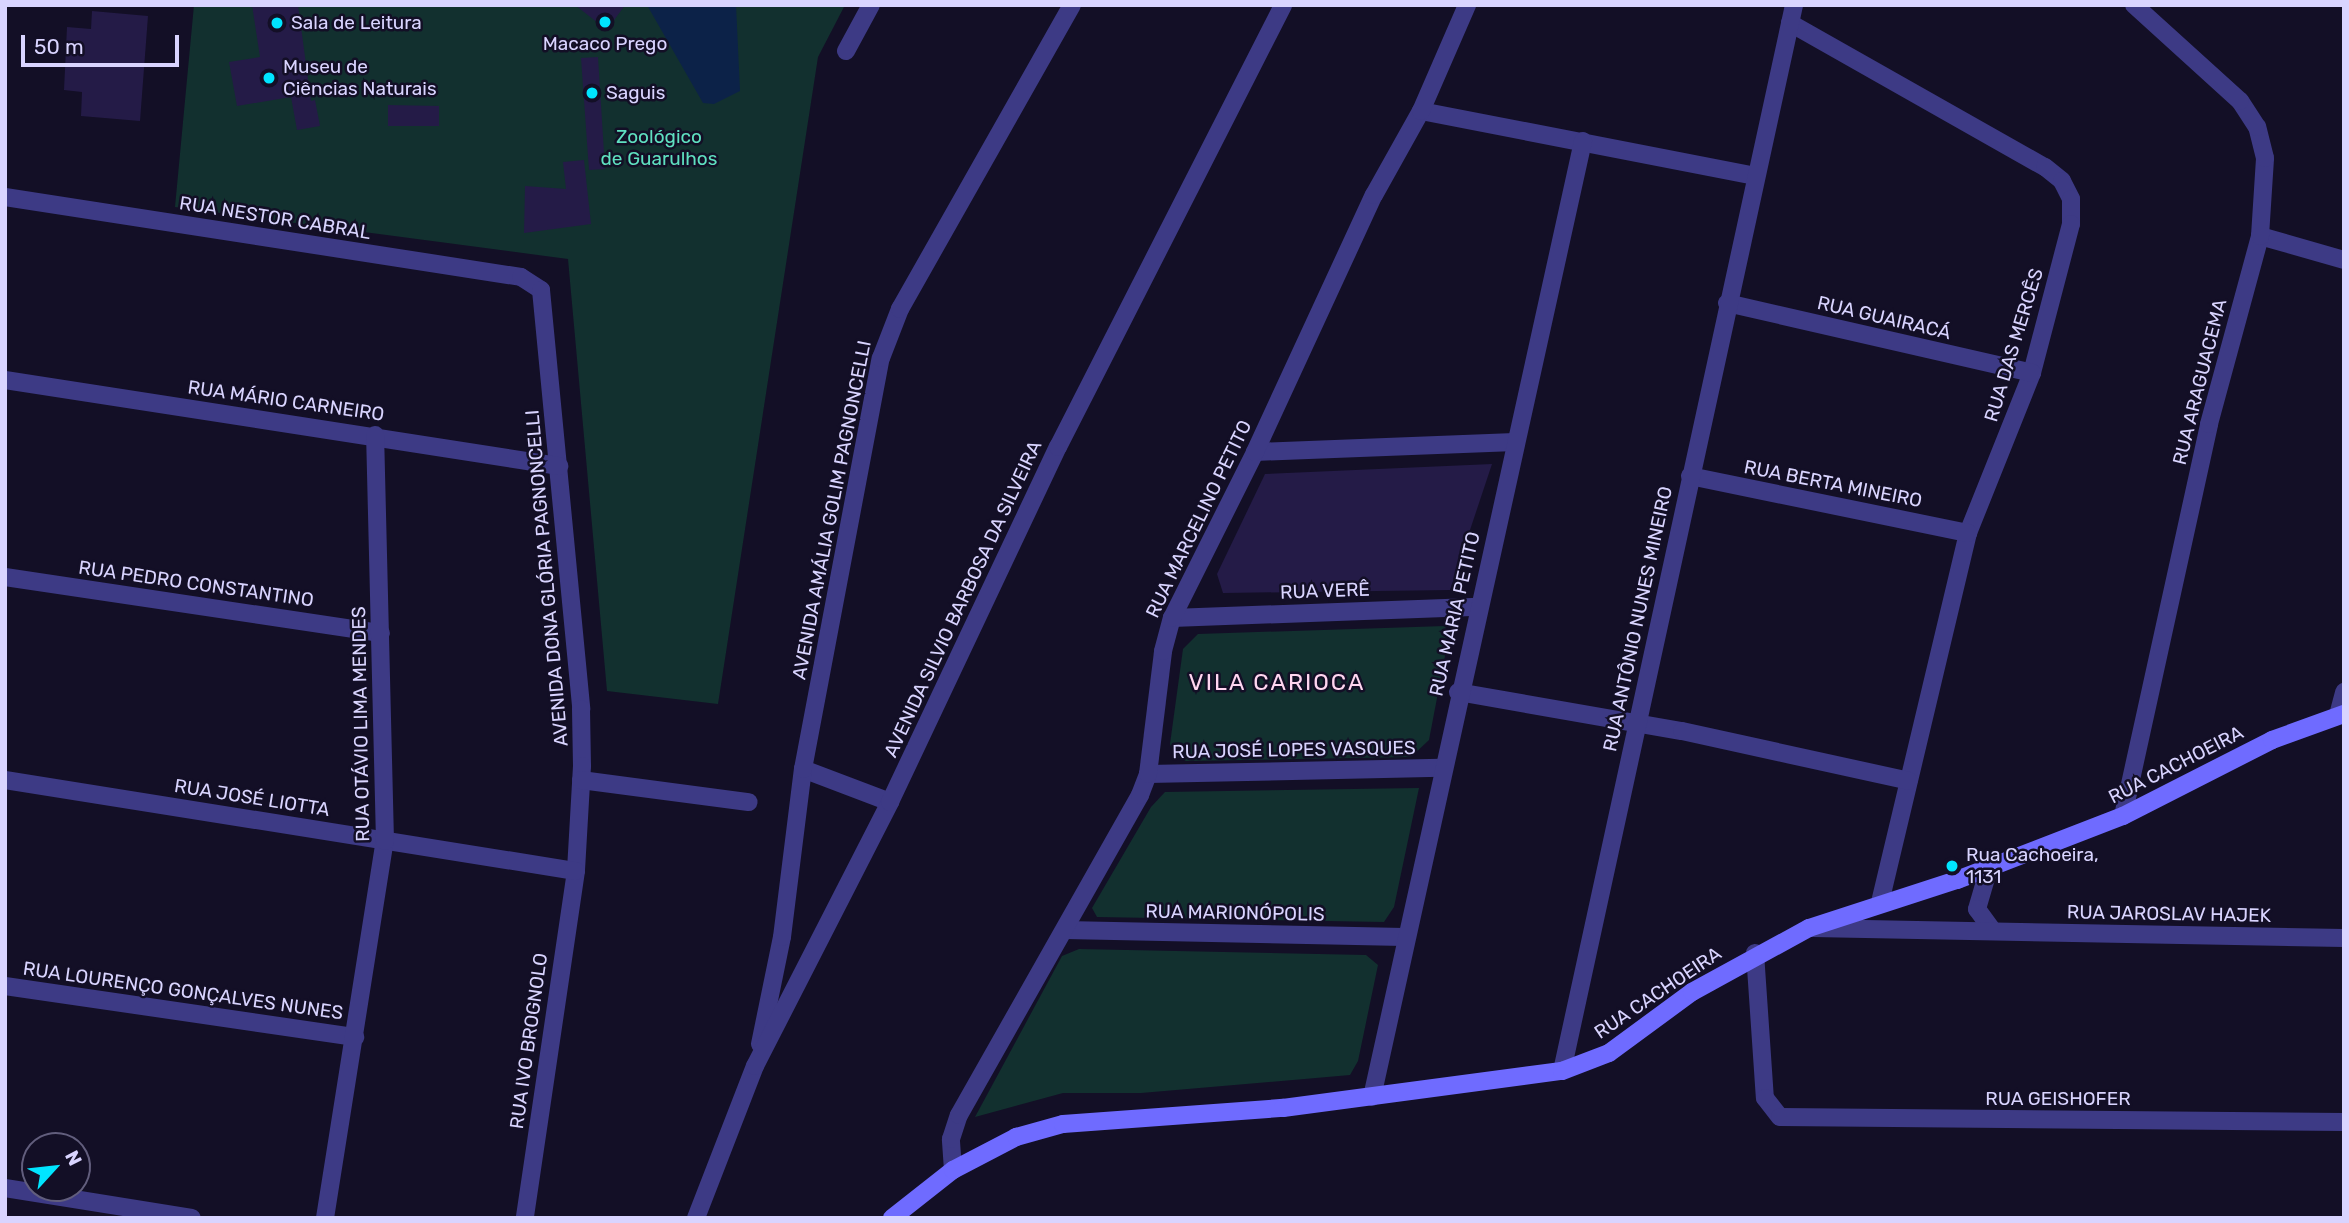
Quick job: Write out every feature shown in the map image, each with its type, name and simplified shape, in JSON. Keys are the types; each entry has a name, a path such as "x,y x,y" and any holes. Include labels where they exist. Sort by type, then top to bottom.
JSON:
{"main road":[{"name":"RUA CACHOEIRA","path":"892,1218 953,1170 1016,1137 1063,1124 1372,1097 1562,1071 1609,1053 1692,992 1755,953 1809,928 1989,868 2123,816 2272,740 2341,715"}],"street":[{"path":"846,51 871,5"},
{"name":"AVENIDA AMÁLIA GOLIM PAGNONCELLI","path":"755,1066 782,937 803,769 890,330 1072,5"},
{"name":"AVENIDA SILVIO BARBOSA DA SILVEIRA","path":"696,1218 755,1066 890,802 1058,447 1283,5"},
{"name":"RUA MARCELINO PETITO","path":"953,1170 951,1139 959,1115 1065,930 1148,774 1163,651 1172,618 1255,452 1374,195 1422,111 1466,5"},
{"name":"RUA ARAGUACEMA","path":"2123,816 2209,424 2260,236 2265,158 2256,127 2240,101 2134,5"},
{"name":"RUA ANTÔNIO NUNES MINEIRO","path":"1562,1071 1792,14"},
{"name":"RUA DAS MERCÊS","path":"1792,14 2045,167 2062,181 2071,199 2071,224 2032,373 1968,533 1880,904"},
{"path":"1422,111 1755,176"},
{"name":"RUA MARIA PETITO","path":"1372,1097 1441,768 1583,141"},
{"name":"RUA NESTOR CABRAL","path":"5,197 521,277 537,284"},
{"path":"2260,236 2344,260"},
{"name":"AVENIDA DONA GLÓRIA PAGNONCELLI","path":"537,284 544,296 581,709 581,780 576,871"},
{"name":"RUA GUAIRACÁ","path":"1727,303 2032,373"},
{"name":"RUA MÁRIO CARNEIRO","path":"5,380 376,435 559,466"},
{"name":"RUA OTÁVIO LIMA MENDES","path":"324,1218 385,841 376,435"},
{"path":"1255,452 1515,442"},
{"name":"RUA BERTA MINEIRO","path":"1690,476 1968,533"},
{"name":"RUA PEDRO CONSTANTINO","path":"5,577 381,633"},
{"name":"RUA VERÊ","path":"1172,618 1479,607"},
{"path":"1458,692 1637,725 1682,730 1909,781"},
{"path":"2341,715 2344,692"},
{"name":"RUA JOSÉ LOPES VASQUES","path":"1148,774 1441,768"},
{"path":"803,769 890,802"},
{"name":"RUA JOSÉ LIOTTA","path":"5,780 576,871"},
{"path":"581,780 749,802"},
{"path":"1989,868 1977,909 1993,932"},
{"name":"RUA IVO BROGNOLO","path":"525,1218 576,871"},
{"name":"RUA JAROSLAV HAJEK","path":"1809,928 2344,938"},
{"name":"RUA MARIONÓPOLIS","path":"1065,930 1404,937"},
{"name":"RUA GEISHOFER","path":"1755,953 1765,1098 1773,1113 1789,1119 2344,1122"},
{"name":"RUA LOURENÇO GONÇALVES NUNES","path":"5,986 355,1037"},
{"path":"5,1188 192,1218"}],"green space":[{"name":"Zoológico de Guarulhos","path":"194,5 845,5 818,57 718,704 607,691 568,259 175,207"},
{"path":"1445,626 1449,635 1429,740 1411,757 1186,761 1175,756 1170,744 1183,649 1198,634"},
{"path":"1419,788 1394,907 1384,922 1097,917 1092,908 1151,807 1165,792"},
{"path":"1079,949 1366,955 1378,965 1358,1061 1350,1075 1141,1093 1063,1093 975,1117 1062,956"}],"water":[{"path":"647,5 736,5 740,91 714,104 703,103"}],"building":[{"path":"252,5 298,5 311,101 315,100 320,126 297,130 291,97 237,106 229,62 260,57"},
{"name":"Macaco Prego","path":"575,5 625,5 607,30"},
{"path":"92,11 148,16 140,121 81,116 82,92 64,90 67,27 91,29"},
{"name":"Saguis","path":"598,57 605,169 589,170 581,58"},
{"path":"388,105 439,106 439,126 388,126"},
{"path":"584,160 591,224 524,233 525,186 566,189 563,162"},
{"path":"1492,464 1450,590 1223,593 1217,574 1265,474"}],"place":[{"name":"Macaco Prego","path":"605,22"},
{"name":"Sala de Leitura","path":"277,23"},
{"name":"Museu de Ciências Naturais","path":"269,78"},
{"name":"Saguis","path":"592,93"},
{"name":"Rua Cachoeira, 1131","path":"1952,866"}],"district":[{"name":"VILA CARIOCA","path":"1277,682"}]}
